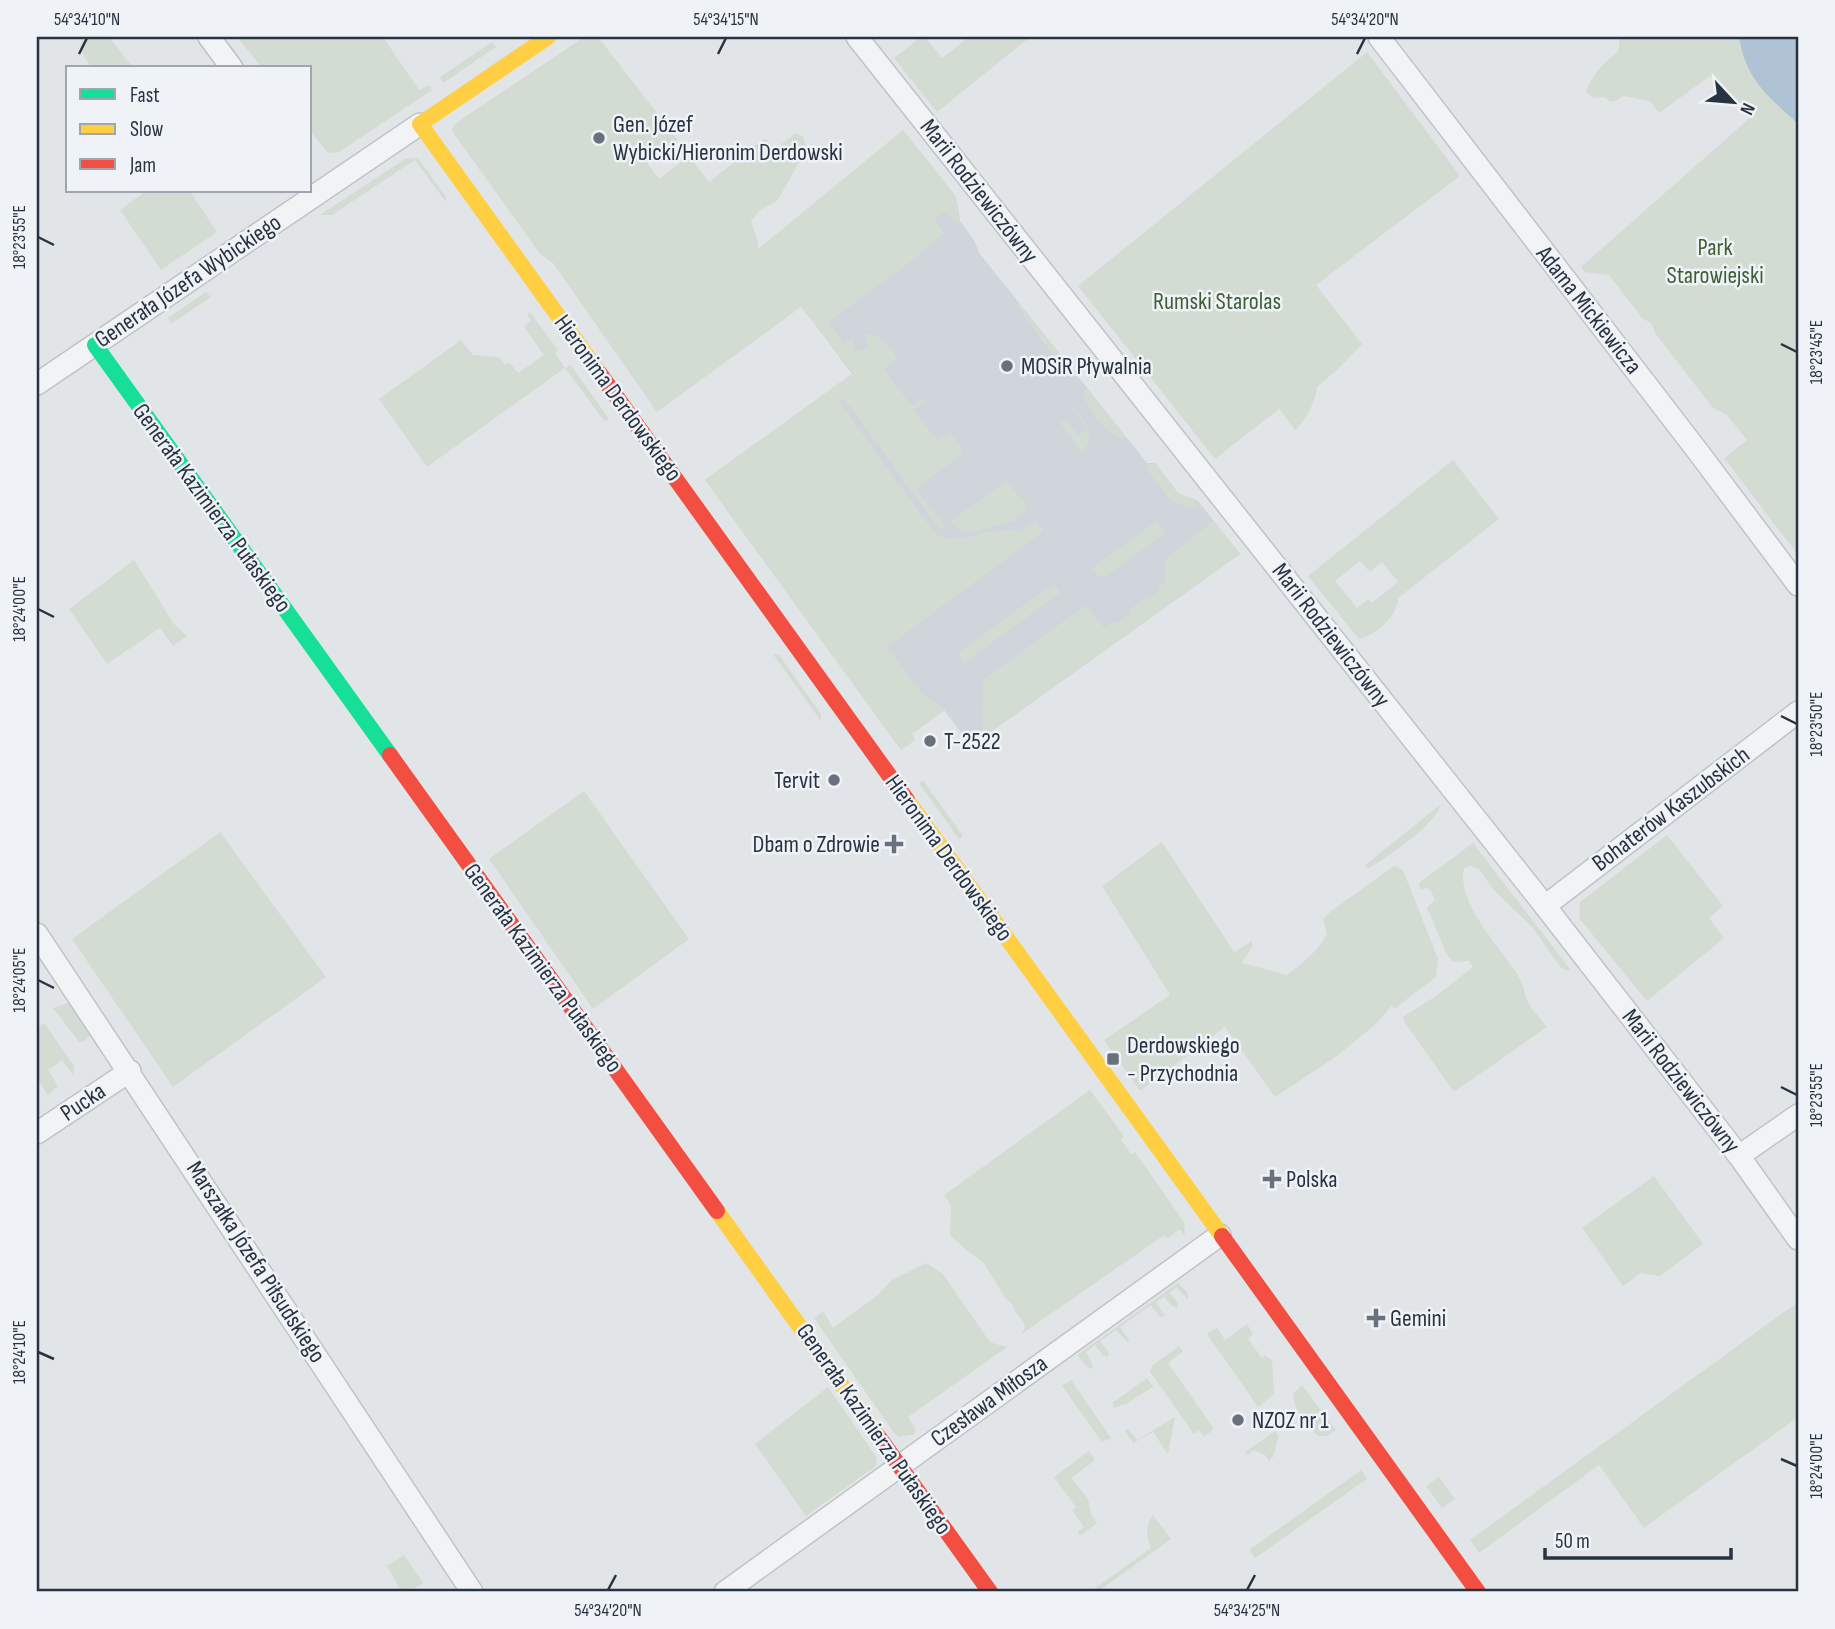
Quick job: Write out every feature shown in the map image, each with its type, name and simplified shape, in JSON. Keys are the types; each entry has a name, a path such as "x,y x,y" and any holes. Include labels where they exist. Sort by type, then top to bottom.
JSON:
{"street":[{"path":"209,37 231,66"},
{"name":"Generała Józefa Wybickiego","path":"316,181 420,124 548,37"},
{"name":"Marii Rodziewiczówny","path":"856,37 1545,906 1739,1156 1798,1239"},
{"name":"Adama Mickiewicza","path":"1379,37 1798,585"},
{"name":"Hieronima Derdowskiego","path":"420,124 1478,1592"},
{"name":"Generała Józefa Wybickiego","path":"37,384 95,345 301,192"},
{"name":"Generała Kazimierza Pułaskiego","path":"95,345 990,1592"},
{"name":"Bohaterów Kaszubskich","path":"1545,906 1798,712"},
{"name":"Marszałka Józefa Piłsudskiego","path":"37,933 472,1592"},
{"name":"Pucka","path":"37,1133 130,1071"},
{"path":"1739,1156 1798,1115"},
{"name":"Czesława Miłosza","path":"725,1592 1220,1235"}],"shaded area":[{"path":"956,196 960,221 974,240 980,254 1147,463 1155,463 1178,493 1198,501 1240,554 971,746 944,710 912,734 915,740 901,750 705,480 852,374 805,311"}],"green space":[{"path":"87,37 109,37 131,66 91,66 80,50 81,43"},
{"path":"237,37 383,37 419,90 429,85 432,90 339,152 328,153 312,133 312,66 260,66"},
{"path":"584,37 598,37 678,140 647,163 659,179 689,156 709,182 765,138 775,149 796,133 803,137 807,148 778,200 759,211 751,221 758,249 903,130 956,196 960,221 957,224 946,210 934,220 944,233 910,262 829,322 844,343 852,338 855,352 868,349 865,335 867,333 885,342 897,358 884,370 912,406 922,399 925,402 914,410 937,440 951,433 964,452 916,489 945,526 940,530 844,398 839,402 938,538 942,535 946,539 971,537 983,532 1019,530 1036,521 1044,531 887,647 924,696 945,710 912,734 915,740 901,750 705,480 853,373 801,307 657,412 553,263 540,254 454,134 452,129 456,123"},
{"path":"921,37 925,37 942,58 969,37 1030,37 937,112 894,58"},
{"name":"Park Starowiejski","path":"1620,37 1798,37 1798,555 1724,458 1747,440 1727,415 1713,408 1655,333 1651,323 1642,318 1609,275 1585,272 1581,267 1752,116 1710,76 1659,113 1650,101 1623,96 1614,101 1604,97 1594,98 1586,92 1599,69 1618,52"},
{"path":"492,42 496,47 443,83 440,77"},
{"name":"Rumski Starolas","path":"1367,52 1460,176 1316,285 1362,344 1317,387 1310,410 1299,426 1295,430 1279,409 1215,459 1078,286"},
{"path":"418,158 446,197 446,202 415,160 332,215 320,215 405,159"},
{"path":"145,192 191,192 217,232 161,270 120,210"},
{"path":"206,292 211,297 171,324 168,318"},
{"path":"1019,303 1077,376 1068,375 1016,305"},
{"path":"530,312 558,350 555,353 565,368 427,467 379,399 461,340 473,355 499,357 505,365 509,362 518,373 544,355 524,327 531,320 527,314"},
{"path":"571,365 609,419 605,422 565,368"},
{"path":"1087,389 1127,438 1113,435 1102,424 1084,399"},
{"path":"1072,405 1088,429 1089,440 1082,453 1060,423 1066,419 1078,435 1086,429"},
{"path":"1453,460 1499,519 1398,598 1390,618 1366,637 1359,639 1308,576","holes":["1360,561 1370,572 1382,562 1398,582 1372,603 1368,599 1357,608 1335,581"]},
{"path":"1155,463 1178,493 1194,499 1197,510 1171,501 1144,466"},
{"path":"1007,480 1028,509 1015,521 964,533 950,522"},
{"path":"1157,521 1166,533 1106,576 1097,575 1092,568"},
{"path":"1214,521 1240,554 982,738 983,680 1086,605 1104,628 1114,622 1116,624 1145,598 1147,600 1159,592 1157,589 1165,583 1166,558"},
{"path":"134,560 174,624 187,636 173,646 160,628 107,664 69,609"},
{"path":"1054,583 1060,593 964,663 958,653"},
{"path":"773,654 779,655 821,714 821,721"},
{"path":"923,780 963,836 959,839 919,783"},
{"path":"584,791 689,939 593,1009 489,859"},
{"path":"1441,804 1430,822 1410,840 1369,868 1364,866"},
{"path":"220,832 326,977 173,1087 72,939"},
{"path":"1667,835 1723,906 1709,918 1724,938 1647,1001 1579,918 1580,902"},
{"path":"1162,842 1234,952 1252,941 1252,947 1242,963 1287,975 1319,946 1327,934 1323,919 1330,912 1394,866 1403,870 1438,959 1436,977 1394,1009 1392,1005 1377,1023 1337,1056 1275,1097 1225,1027 1140,1091 1104,1040 1170,995 1102,886"},
{"path":"1473,843 1570,969 1568,971 1561,968 1533,928 1492,888 1479,869 1471,866 1464,868 1463,881 1473,909 1517,974 1527,1000 1547,1027 1454,1092 1403,1017 1473,967 1469,961 1453,962 1446,953 1427,908 1435,899 1430,890 1420,890 1419,883"},
{"path":"70,1002 91,1034 83,1042 79,1042 53,1008"},
{"path":"44,1023 74,1066 73,1075 62,1060 48,1070 58,1086 48,1095 37,1078 37,1028"},
{"path":"1090,1090 1124,1136 1121,1139 1131,1154 1135,1152 1184,1222 1185,1233 1184,1235 1180,1229 1168,1238 1163,1236 1020,1335 1025,1328 1023,1322 984,1263 950,1235 951,1205 944,1195"},
{"path":"1654,1176 1703,1244 1660,1276 1641,1273 1623,1286 1582,1228"},
{"path":"926,1263 943,1274 987,1338 992,1343 1007,1347 908,1417 915,1427 915,1434 899,1437 814,1318 823,1311 833,1328 879,1294 892,1280"},
{"path":"1178,1283 1188,1293 1188,1299 1176,1287 1170,1293 1178,1303 1177,1308 1164,1297 1156,1302 1165,1316 1160,1317 1151,1305 1120,1327 1129,1340 1128,1343 1116,1330 1100,1341 1109,1353 1108,1357 1103,1356 1095,1345 1086,1352 1093,1366 1091,1369 1077,1355"},
{"path":"1798,1302 1798,1417 1644,1528 1599,1465 1479,1553 1470,1540"},
{"path":"1247,1324 1253,1334 1248,1339 1262,1358 1265,1355 1272,1360 1274,1394 1258,1407 1207,1334 1217,1328 1225,1340"},
{"path":"1179,1346 1183,1351 1168,1363 1214,1429 1204,1437 1199,1430 1194,1434 1150,1372 1152,1366"},
{"path":"1147,1378 1153,1387 1126,1404 1114,1408 1112,1403"},
{"path":"1071,1380 1111,1438 1102,1442 1062,1386"},
{"path":"1302,1385 1336,1430 1327,1436 1318,1436 1298,1411 1293,1394"},
{"path":"828,1387 877,1458 876,1466 806,1516 755,1444"},
{"path":"1175,1417 1168,1454 1153,1432 1133,1443 1125,1431 1128,1429 1137,1440"},
{"path":"1275,1431 1279,1436 1273,1457 1269,1461 1265,1455 1254,1450 1247,1455 1245,1452"},
{"path":"1089,1451 1094,1458 1093,1462 1071,1478 1088,1499 1091,1514 1097,1523 1080,1536 1078,1532 1084,1527 1072,1510 1076,1507 1054,1477"},
{"path":"1361,1470 1367,1479 1255,1558 1249,1550"},
{"path":"1439,1477 1455,1499 1442,1508 1426,1486"},
{"path":"1153,1515 1171,1539 1097,1592 1090,1592 1151,1548 1147,1531"},
{"path":"404,1555 423,1583 409,1592 402,1592 387,1566"}],"water":[{"path":"1739,37 1798,37 1798,124 1768,96 1753,76 1742,52"}],"traffic: fast":[{"path":"95,345 390,755"}],"traffic: slow":[{"path":"548,37 420,124 600,374"},
{"path":"907,800 1222,1236"},
{"path":"717,1211 878,1436"}],"traffic: jam":[{"path":"600,374 907,800"},
{"path":"390,755 717,1211"},
{"path":"1222,1236 1478,1592"},
{"path":"878,1436 990,1592"}],"place":[{"name":"Gen. Józef Wybicki/Hieronim Derdowski","path":"599,138"},
{"name":"MOSiR Pływalnia","path":"1007,366"},
{"name":"T-2522","path":"930,741"},
{"name":"Tervit","path":"834,780"},
{"name":"Dbam o Zdrowie","path":"894,844"},
{"name":"Derdowskiego - Przychodnia","path":"1113,1059"},
{"name":"Polska","path":"1272,1179"},
{"name":"Gemini","path":"1376,1318"},
{"name":"NZOZ nr 1","path":"1238,1420"}]}
